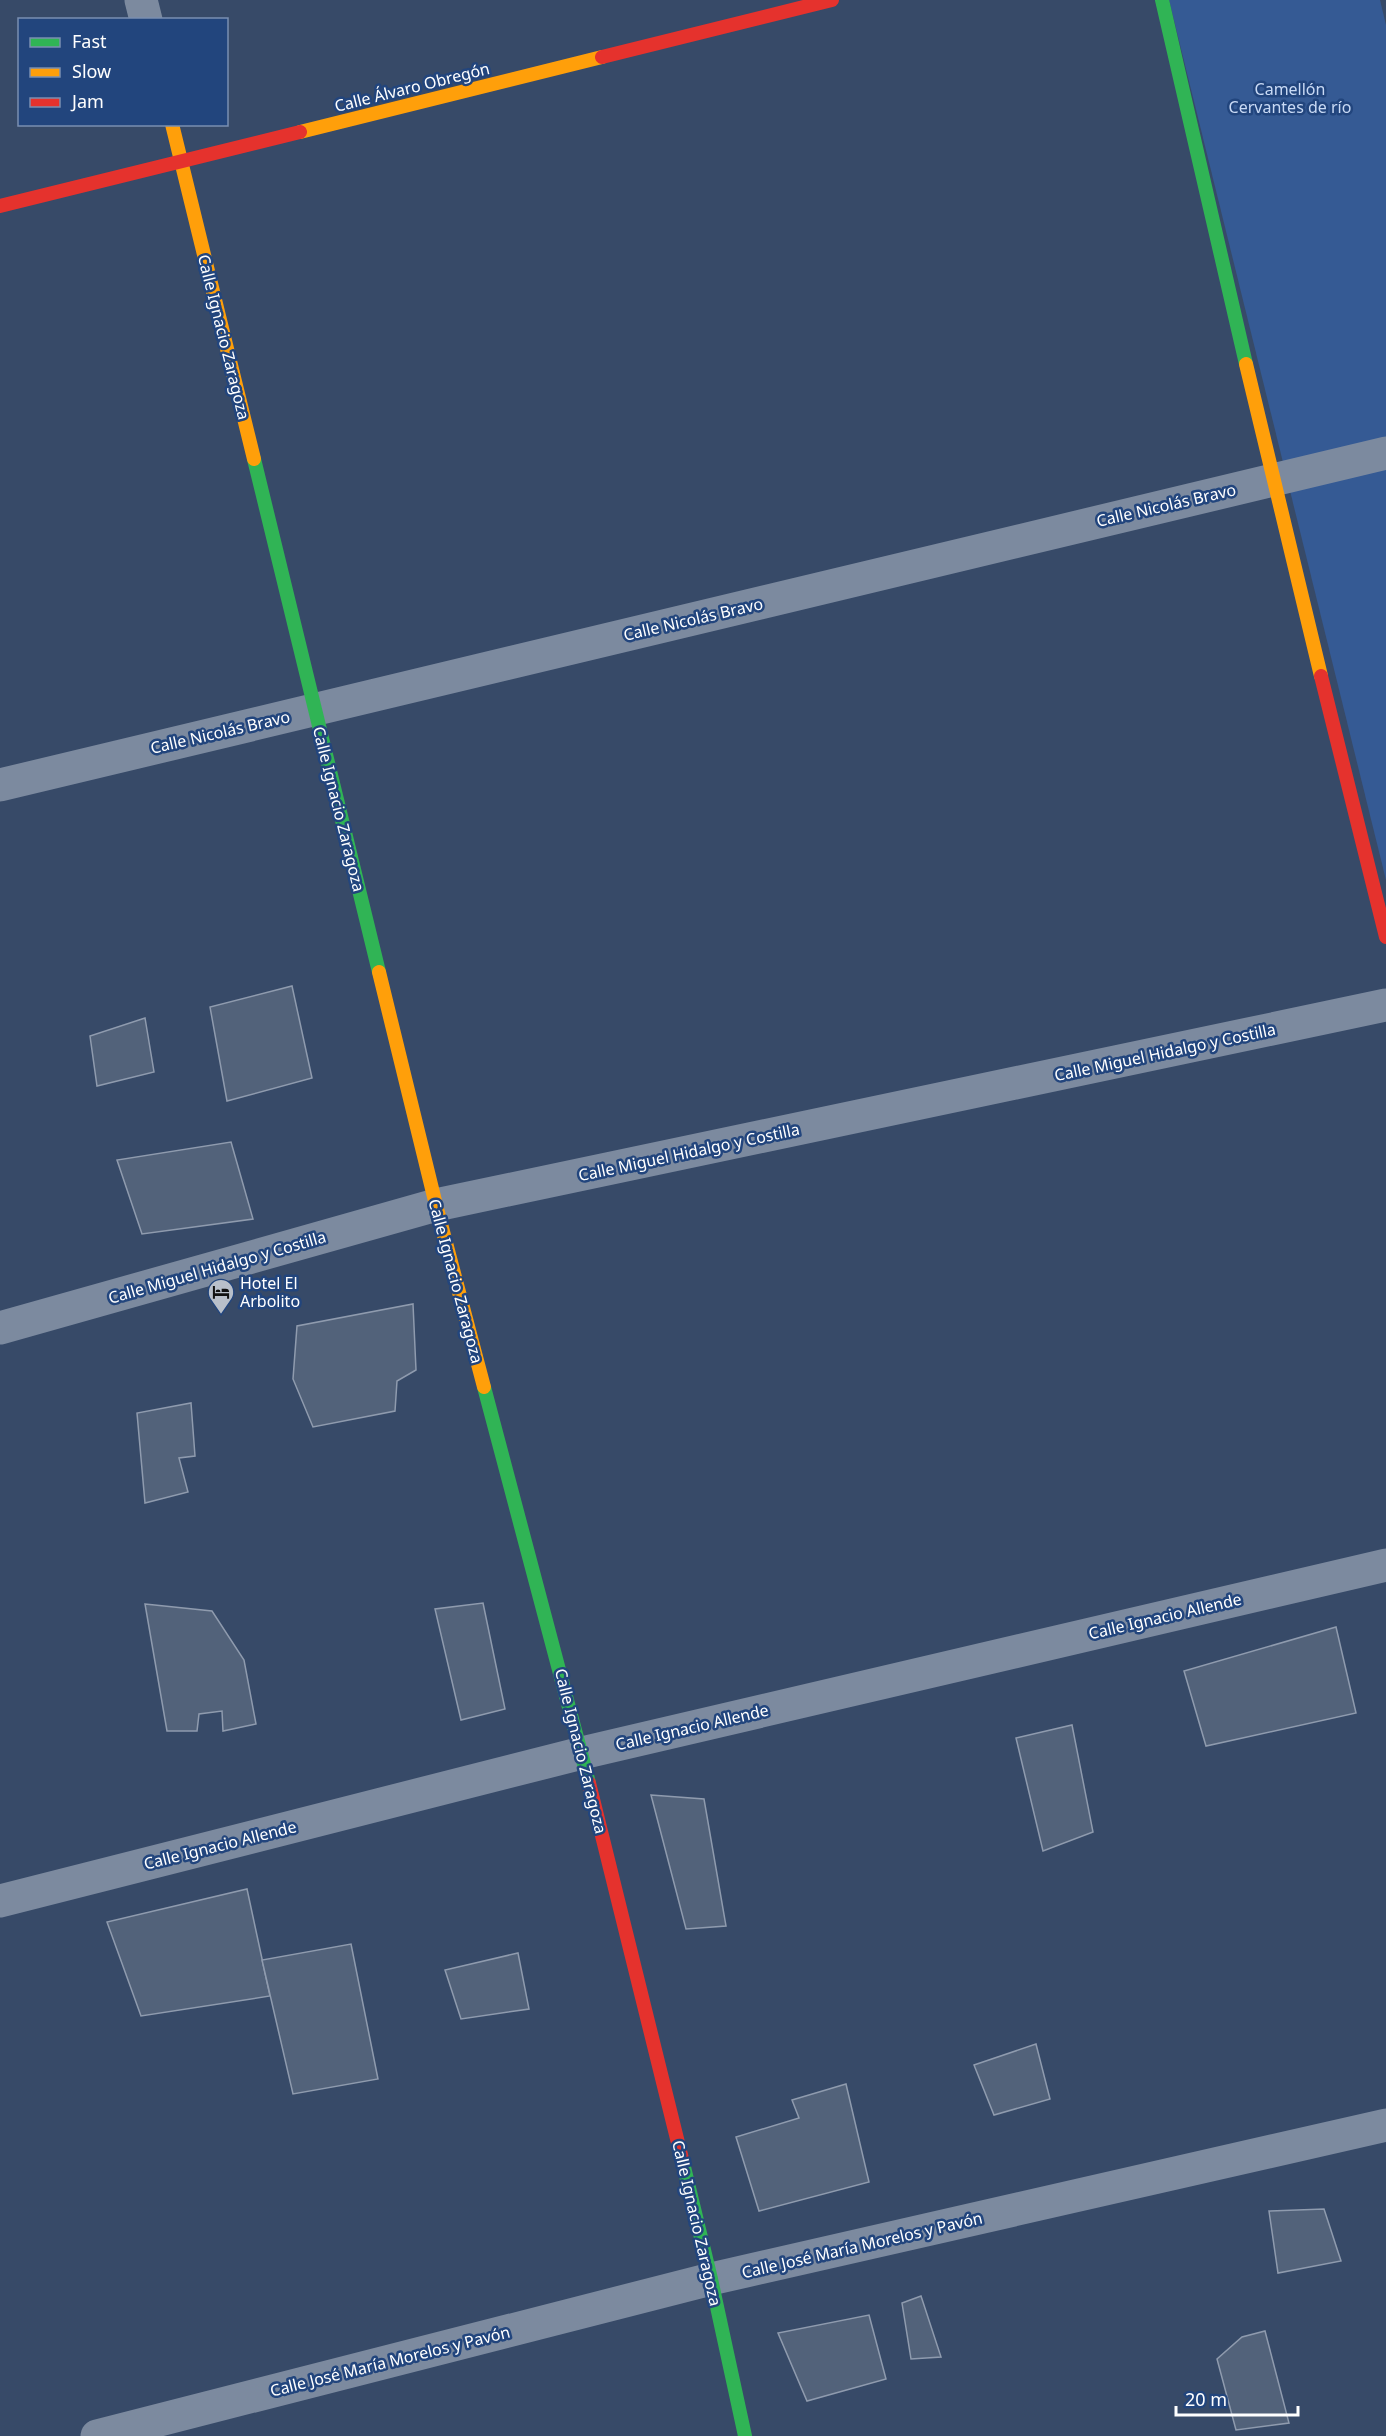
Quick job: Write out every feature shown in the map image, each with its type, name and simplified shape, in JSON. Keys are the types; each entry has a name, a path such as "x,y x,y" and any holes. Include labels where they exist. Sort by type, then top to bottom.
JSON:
{"street":[{"path":"141,0 146,18"},
{"name":"Calle Álvaro Obregón","path":"0,206 832,0"},
{"path":"1162,0 1273,480 1386,938"},
{"name":"Calle Ignacio Zaragoza","path":"172,126 436,1205 582,1753 711,2279 746,2436"},
{"name":"Calle Nicolás Bravo","path":"0,785 1386,453"},
{"name":"Calle Miguel Hidalgo y Costilla","path":"0,1328 436,1205 1386,1005"},
{"name":"Calle Ignacio Allende","path":"0,1901 582,1753 1386,1565"},
{"name":"Calle José María Morelos y Pavón","path":"97,2436 711,2279 1386,2125"}],"green space":[{"name":"Camellón Cervantes de río","path":"1169,0 1380,0 1386,25 1386,880"}],"building":[{"path":"292,986 312,1078 227,1101 210,1007"},
{"path":"145,1018 154,1072 97,1086 90,1036"},
{"path":"231,1142 253,1219 142,1234 117,1160"},
{"path":"413,1304 416,1370 397,1381 395,1411 313,1427 293,1379 297,1326"},
{"path":"191,1403 195,1456 179,1458 188,1492 145,1503 137,1413"},
{"path":"483,1603 505,1709 461,1720 435,1609"},
{"path":"145,1604 212,1611 244,1660 256,1724 223,1731 222,1711 199,1714 197,1731 167,1731"},
{"path":"1336,1627 1356,1713 1206,1746 1184,1671"},
{"path":"1072,1725 1093,1832 1043,1851 1016,1738"},
{"path":"651,1795 704,1799 726,1926 686,1929"},
{"path":"247,1889 270,1996 141,2016 107,1922"},
{"path":"351,1944 378,2079 293,2094 262,1960"},
{"path":"518,1953 529,2009 461,2019 445,1970"},
{"path":"1036,2044 1050,2099 994,2115 974,2065"},
{"path":"846,2084 869,2182 759,2211 736,2137 799,2118 792,2100"},
{"path":"1324,2209 1341,2261 1278,2273 1269,2211"},
{"path":"921,2296 941,2357 911,2359 902,2303"},
{"path":"869,2315 886,2379 807,2401 778,2333"},
{"path":"1265,2331 1289,2423 1236,2430 1217,2359 1242,2337"}],"traffic: fast":[{"path":"1162,0 1246,364"},
{"path":"254,459 379,972"},
{"path":"484,1387 589,1783"},
{"path":"683,2163 745,2436"}],"traffic: slow":[{"path":"300,132 602,57"},
{"path":"172,126 254,459"},
{"path":"1246,364 1321,676"},
{"path":"379,972 436,1205 484,1387"}],"traffic: jam":[{"path":"602,57 832,0"},
{"path":"0,206 300,132"},
{"path":"1321,676 1386,937"},
{"path":"589,1783 683,2163"}],"place":[{"name":"Hotel El Arbolito","path":"221,1315"}]}
